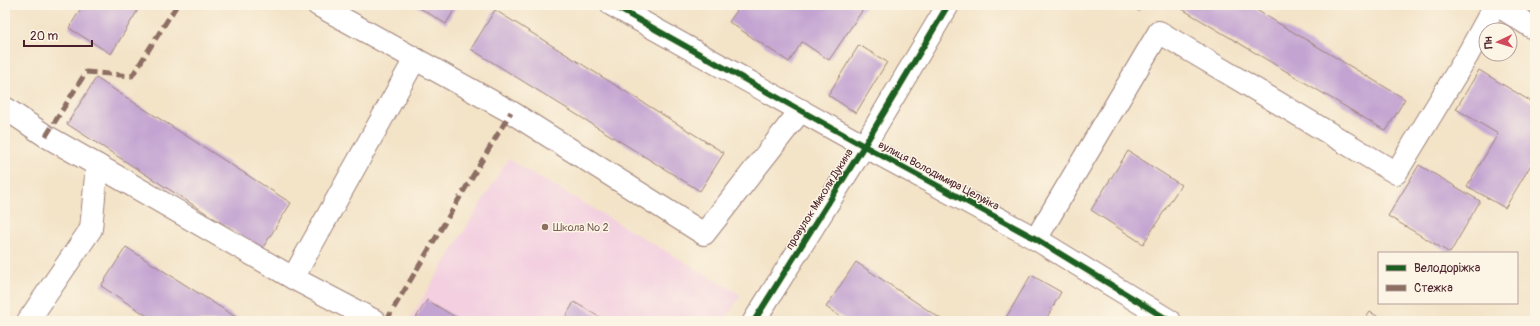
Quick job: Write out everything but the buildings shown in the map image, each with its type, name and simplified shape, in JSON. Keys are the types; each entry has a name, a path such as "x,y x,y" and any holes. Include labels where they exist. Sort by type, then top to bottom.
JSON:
{"street":[{"path":"318,5 511,112 704,234 801,110"},
{"name":"вулиця Володимира Целуйка","path":"612,5 864,146 1036,239 1159,318"},
{"name":"провулок Миколи Дукина","path":"754,321 864,146 948,5"},
{"path":"1036,239 1159,32 1396,173 1496,5 1535,29"},
{"path":"293,278 415,59"},
{"path":"5,108 46,136 293,278 375,321"},
{"path":"28,321 90,229 97,165"}],"shaded area":[{"name":"Школа № 2","path":"508,159 741,295 724,321 409,321"}],"marked path":[{"path":"46,136 86,72 132,76 177,5"},
{"path":"386,321 511,112"}],"cycle path":[{"path":"612,5 864,146 1036,239 1170,321"},
{"path":"754,321 864,146 948,5"}],"place":[{"name":"Школа № 2","path":"545,227"}]}
